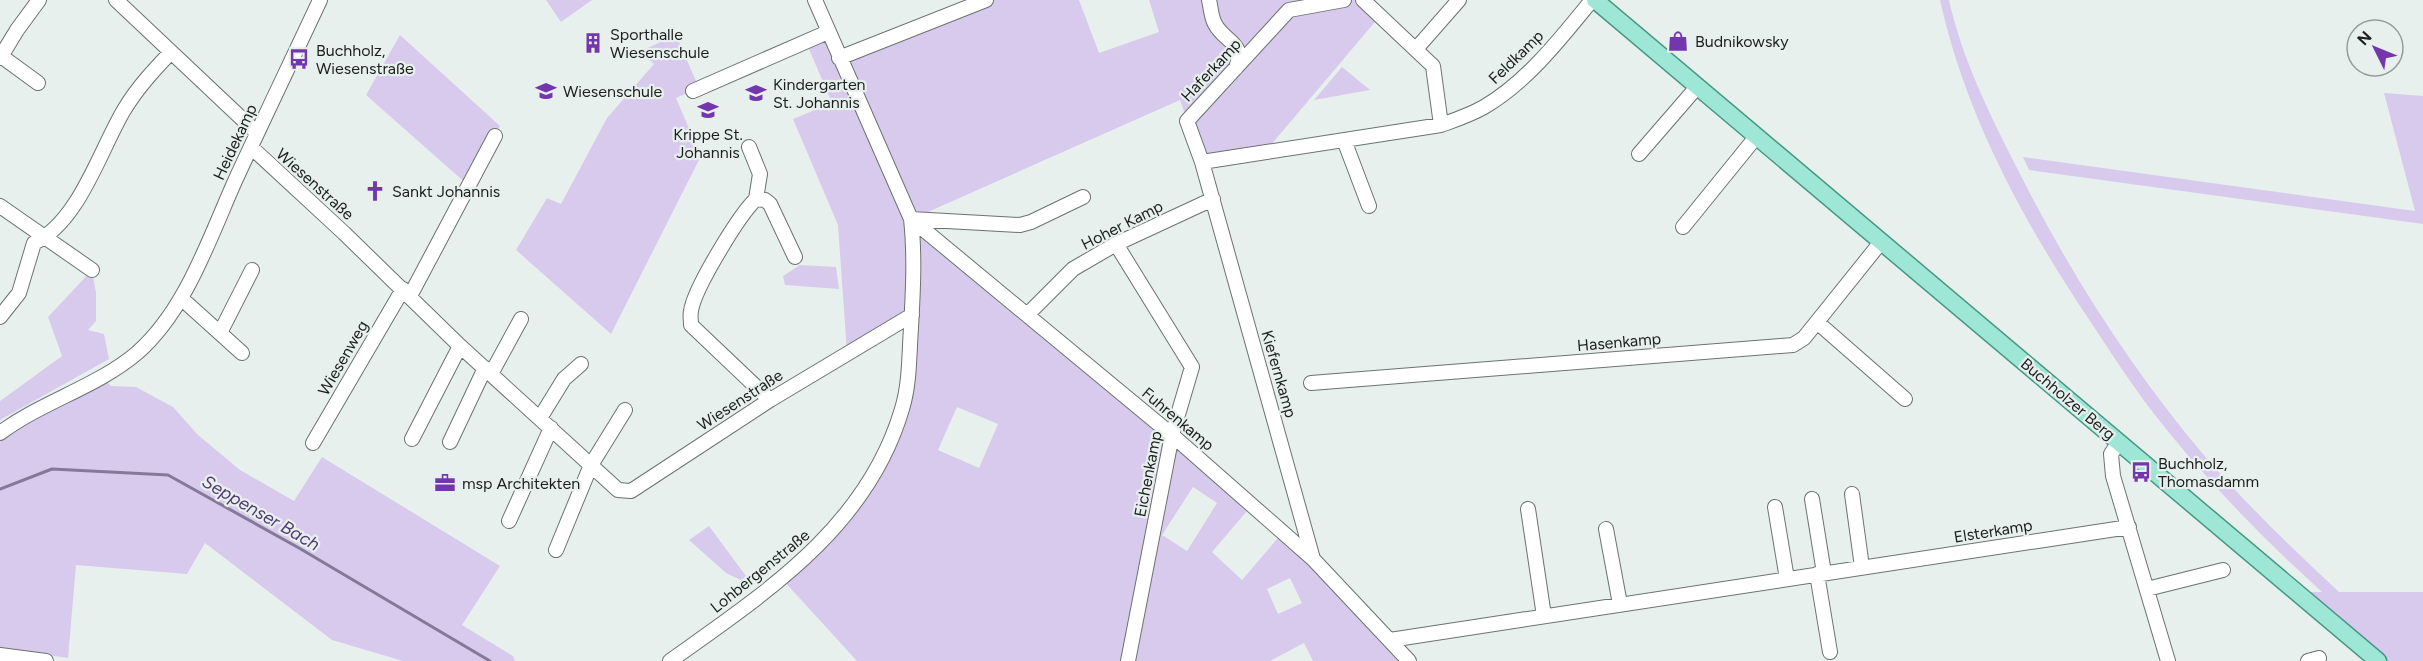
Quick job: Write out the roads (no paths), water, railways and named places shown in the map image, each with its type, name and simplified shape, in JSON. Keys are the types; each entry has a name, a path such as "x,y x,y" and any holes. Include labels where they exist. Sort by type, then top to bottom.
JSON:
{"main road":[{"name":"Buchholzer Berg","path":"1593,0 2378,661"}],"street":[{"path":"38,83 1,57 39,0"},
{"path":"116,0 257,133"},
{"name":"Heidekamp","path":"0,433 24,417 102,377 137,353 165,324 182,298 320,0"},
{"name":"Lohbergenstraße","path":"670,661 782,579 831,534 868,483 891,440 902,407 908,379 912,315 914,244 911,219 815,0"},
{"path":"839,58 986,0"},
{"path":"1209,0 1215,24 1237,48 1239,54 1236,68"},
{"path":"1284,5 1344,0"},
{"path":"1363,0 1432,66 1441,125"},
{"path":"1416,49 1459,0"},
{"name":"Feldkamp","path":"1202,162 1441,125 1484,107 1506,92 1531,70 1593,0"},
{"name":"Haferkamp","path":"1202,162 1187,121 1236,68 1284,5"},
{"path":"693,91 828,32"},
{"path":"0,318 20,293 34,243 46,237 82,192 123,110 140,86 171,52"},
{"path":"1639,154 1691,82"},
{"name":"Wiesenweg","path":"313,443 406,293 495,136"},
{"path":"1683,227 1756,137"},
{"path":"1344,140 1369,206"},
{"name":"Wiesenstraße","path":"251,147 460,346 618,490 631,491 770,400 912,315"},
{"path":"749,147 760,174 756,199 745,209 695,297 691,319 692,325 770,400"},
{"path":"1202,162 1213,199"},
{"path":"911,219 1020,225 1083,197"},
{"path":"756,199 765,200 770,204 795,257"},
{"name":"Hoher Kamp","path":"1027,315 1073,269 1116,244 1213,199"},
{"name":"Kiefernkamp","path":"1213,199 1313,559"},
{"path":"0,206 92,270"},
{"name":"Fuhrenkamp","path":"911,219 1172,435 1313,559 1409,661"},
{"name":"Hasenkamp","path":"1311,382 1793,345 1804,338 1881,242"},
{"name":"Eichenkamp","path":"1116,244 1192,367 1172,435 1128,661"},
{"path":"220,333 252,270"},
{"path":"182,298 242,353"},
{"path":"450,442 488,371 522,319"},
{"path":"1817,322 1905,399"},
{"path":"412,439 460,346"},
{"path":"540,418 564,379 581,364"},
{"path":"556,550 591,465 625,410"},
{"path":"509,521 551,428"},
{"path":"2119,442 2112,454 2113,476 2168,661"},
{"path":"1852,494 1862,567"},
{"path":"1812,500 1830,652"},
{"path":"1775,507 1786,579"},
{"path":"1528,509 1544,616"},
{"name":"Elsterkamp","path":"1390,640 2129,527"},
{"path":"1606,529 1620,604"},
{"path":"2147,589 2223,570"},
{"path":"0,655 41,661"}],"waterway":[{"name":"Seppenser Bach","path":"0,489 52,469 168,475 299,548 490,661"}],"place":[{"name":"Budnikowsky","path":"1678,41"},
{"name":"Sporthalle Wiesenschule","path":"593,43"},
{"name":"Buchholz, Wiesenstraße","path":"299,59"},
{"name":"Wiesenschule","path":"546,91"},
{"name":"Kindergarten St. Johannis","path":"756,93"},
{"name":"Krippe St. Johannis","path":"708,110"},
{"name":"Sankt Johannis","path":"375,191"},
{"name":"Buchholz, Thomasdamm","path":"2141,472"},
{"name":"msp Architekten","path":"445,483"}]}
